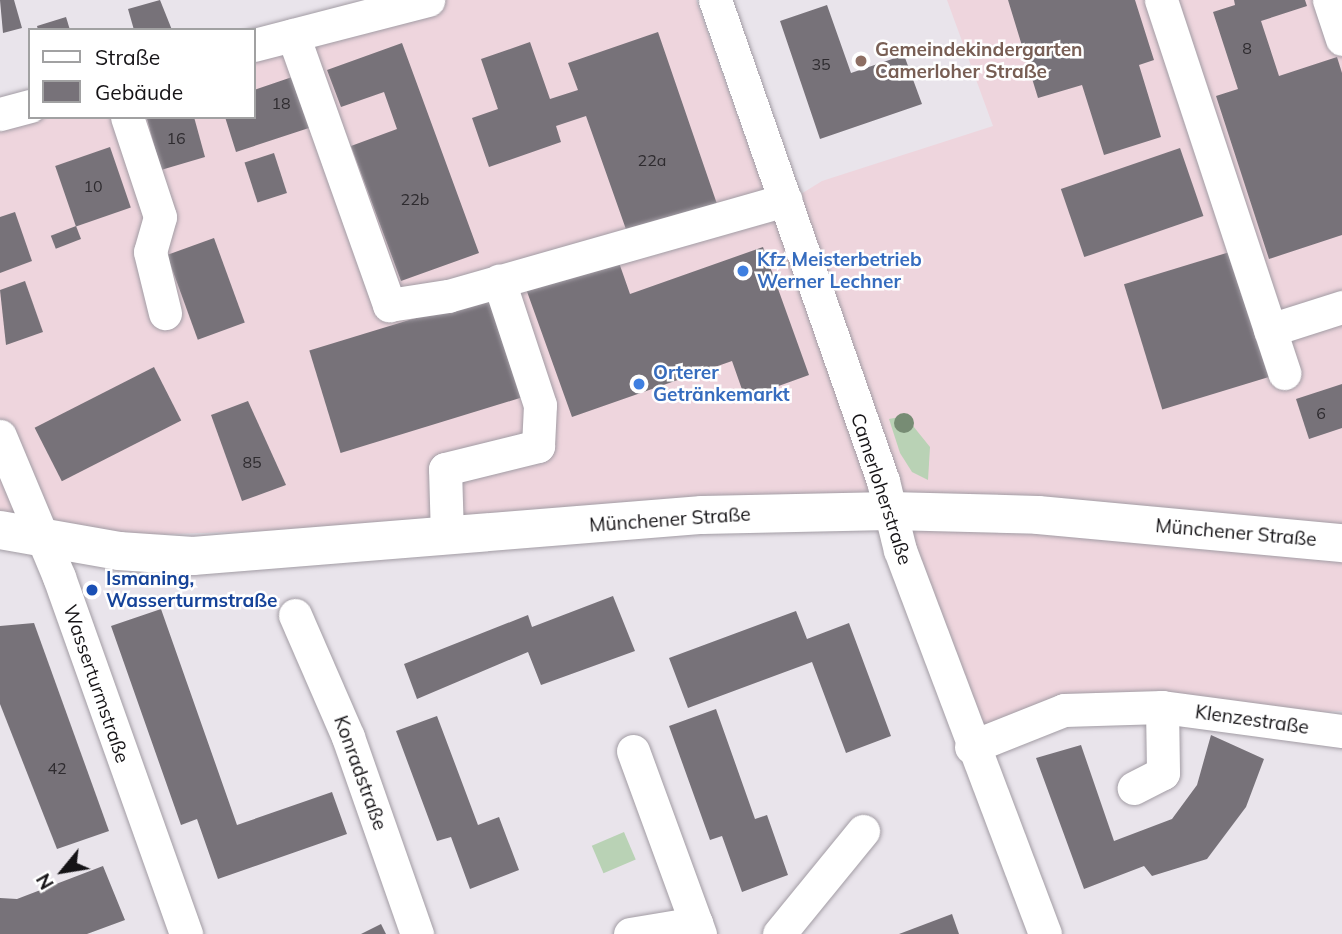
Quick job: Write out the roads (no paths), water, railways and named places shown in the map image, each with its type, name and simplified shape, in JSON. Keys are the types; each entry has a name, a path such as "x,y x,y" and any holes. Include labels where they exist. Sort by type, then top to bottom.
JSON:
{"main road":[{"name":"Münchener Straße","path":"0,530 40,539 193,556 702,515 890,511 1038,515 1342,542"}],"street":[{"path":"256,45 428,0"},
{"name":"Camerloherstraße","path":"715,0 786,200 971,747 1045,934"},
{"path":"1161,0 1284,373"},
{"path":"1329,0 1342,39"},
{"path":"293,35 389,305 499,281 786,200"},
{"path":"0,114 28,107"},
{"path":"128,119 160,217 150,252 165,313"},
{"path":"447,536 445,469 538,446 540,404 499,281"},
{"path":"1270,330 1342,307"},
{"name":"Wasserturmstraße","path":"0,436 187,934"},
{"name":"Konradstraße","path":"295,615 348,737 417,934"},
{"path":"1134,788 1163,772 1167,747 1162,707"},
{"name":"Klenzestraße","path":"971,747 1064,710 1162,707 1342,731"},
{"path":"630,934 698,929 633,751"},
{"path":"779,934 863,831"}],"place":[{"name":"Gemeindekindergarten Camerloher Straße","path":"861,61"},
{"name":"Kfz Meisterbetrieb Werner Lechner","path":"743,271"},
{"name":"Orterer Getränkemarkt","path":"639,384"},
{"name":"Ismaning, Wasserturmstraße","path":"92,590"}]}
